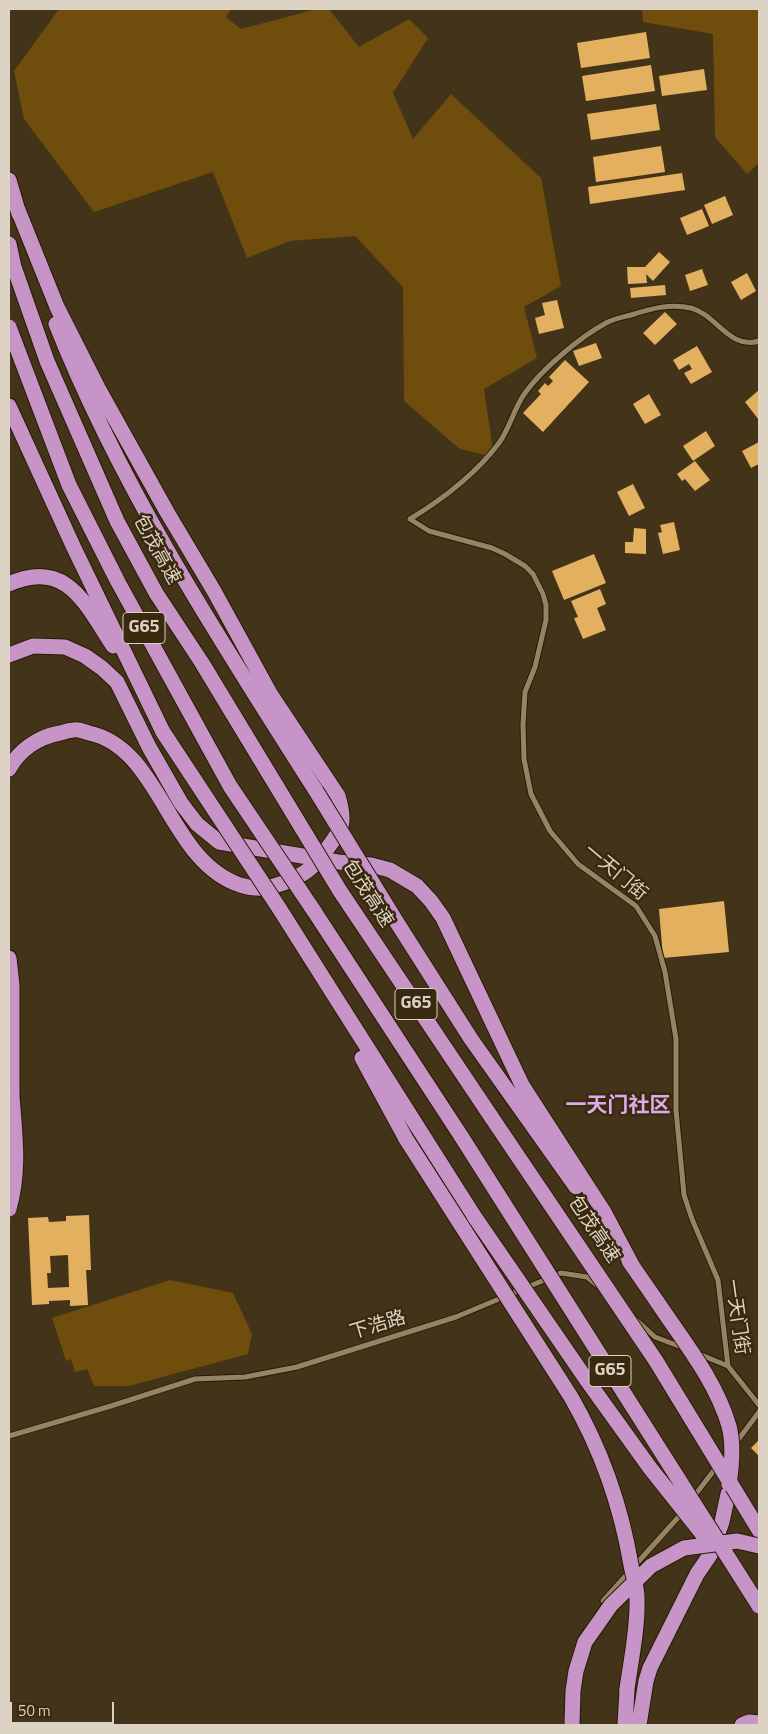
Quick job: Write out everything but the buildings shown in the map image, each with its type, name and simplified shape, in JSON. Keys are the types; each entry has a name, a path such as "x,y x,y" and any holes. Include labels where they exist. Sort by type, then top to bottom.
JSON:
{"highway":[{"path":"9,180 34,268 73,366 118,460 165,548 449,1007 633,1267 702,1369 720,1400 730,1428 732,1459 728,1494 719,1530 710,1555 697,1574 650,1668 639,1725"},
{"path":"9,768 15,757 31,744 50,734 75,730 100,735 120,746 144,774 196,855 215,872 230,881 252,888 267,889 288,882 314,867 342,827 343,814 338,796 331,783 314,762 271,695 98,388 58,306 16,205"},
{"name":"包茂高速","path":"9,244 14,267 48,361 117,521 156,593 202,663 340,891 656,1361 759,1530"},
{"name":"G65","path":"9,327 69,485 118,582 230,786 461,1136 757,1602"},
{"path":"9,406 163,732 279,908 329,989 363,1060 412,1135 589,1428 618,1506 637,1598 625,1725"},
{"path":"9,584 37,576 66,583 82,598 137,680"},
{"path":"9,655 33,646 65,647 102,668 117,682 149,747 181,803 197,824 219,842 338,862 371,865 390,870 417,886 442,918 522,1085 604,1212 633,1267"},
{"path":"9,958 12,985 12,1096"},
{"path":"9,1072 17,1153 14,1194 9,1208"},
{"path":"412,1135 474,1216 591,1387 650,1468 757,1602"},
{"path":"572,1725 573,1691 576,1671 585,1642 611,1605 651,1566 684,1548 737,1541 759,1546"},
{"path":"742,1725 749,1722 759,1723"}],"street":[{"name":"一天门街","path":"728,1366 718,1280 684,1195 676,1110 676,1039 665,972 654,936 636,906 578,864 550,831 531,794 524,759 523,725 525,692 535,667 546,620 546,604 543,594 533,574 525,566 505,554 492,548 429,531 410,519 440,501 468,477 500,442 525,393 543,372 561,355 606,323 664,306 678,306 692,308 707,316 739,341 751,343 759,341"},
{"name":"下浩路","path":"9,1436 195,1379 245,1377 297,1367 456,1318 561,1273 587,1277 655,1337 728,1366"},
{"path":"728,1366 759,1405"},
{"path":"603,1602 673,1524 759,1412"}],"shaded area":[{"path":"59,9 231,9 226,17 241,29 317,9 329,9 359,47 409,19 428,38 393,93 413,139 451,94 541,178 561,286 524,307 537,358 484,389 494,457 460,449 404,401 403,287 355,236 290,241 247,258 213,172 94,212 24,119 14,71"},
{"path":"642,9 759,9 759,163 747,174 715,137 713,34 643,22"},
{"path":"170,1280 233,1293 252,1334 248,1354 129,1386 94,1386 87,1369 75,1372 71,1359 66,1361 52,1318"}],"district":[{"name":"一天门社区","path":"618,1107"}]}
